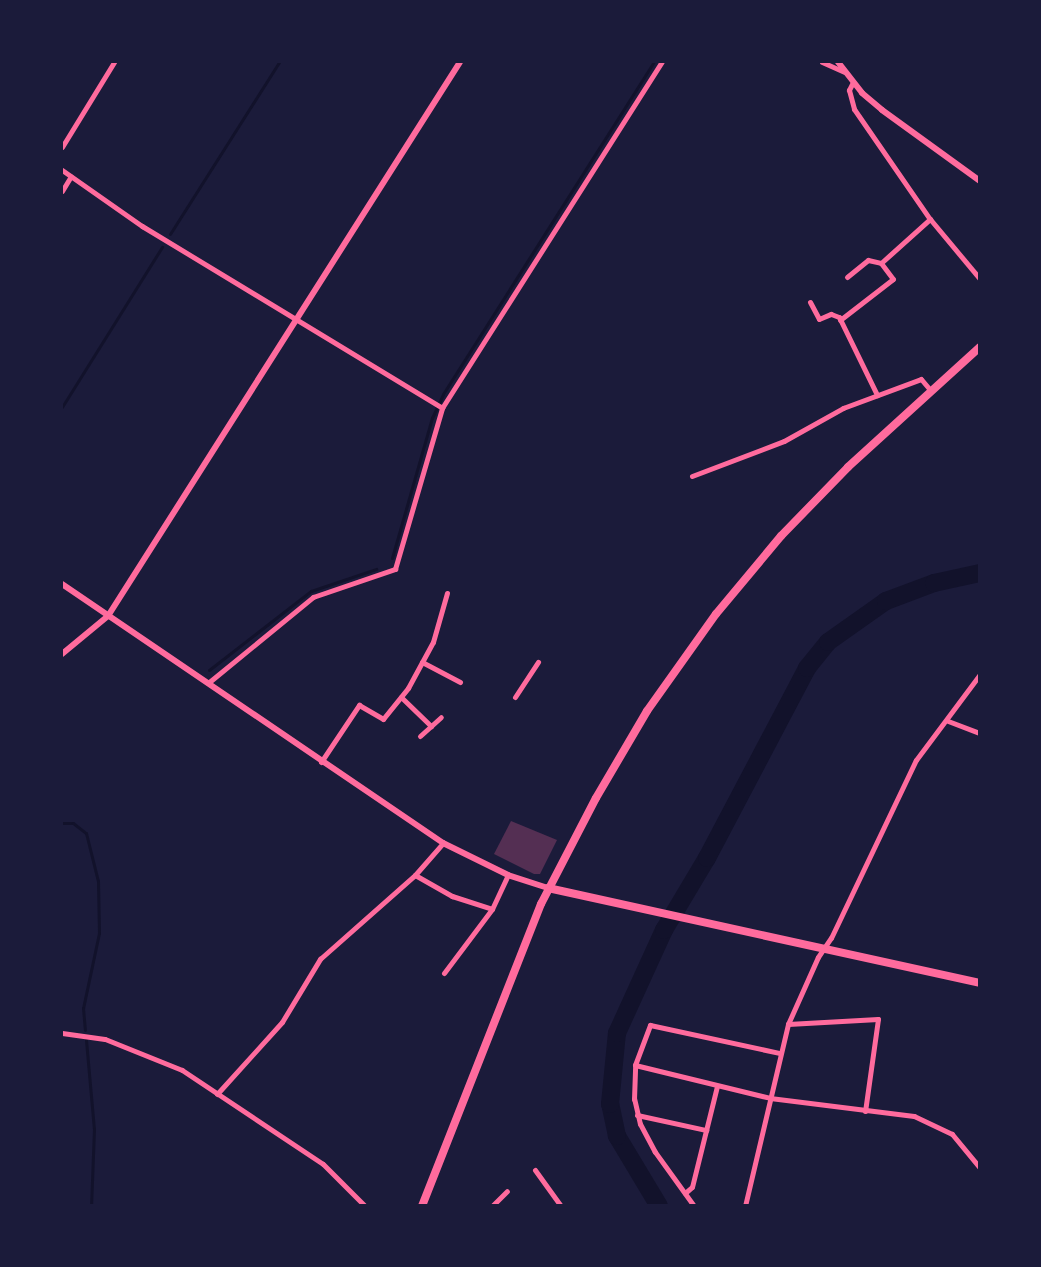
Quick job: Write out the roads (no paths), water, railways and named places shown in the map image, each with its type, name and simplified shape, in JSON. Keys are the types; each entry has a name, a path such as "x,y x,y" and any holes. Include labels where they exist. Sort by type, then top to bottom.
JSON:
{"main road":[{"path":"422,1206 548,888 647,711 716,614 796,521 980,347"},
{"path":"548,888 979,983"}],"street":[{"path":"62,147 114,62"},
{"path":"62,654 108,616 460,62"},
{"path":"208,683 313,597 395,568 442,408 662,62"},
{"path":"822,62 844,72"},
{"path":"838,62 853,82 882,110 980,181"},
{"path":"853,82 849,90 854,109 930,219 980,279"},
{"path":"62,170 142,226 442,408"},
{"path":"62,191 71,176"},
{"path":"882,263 930,219"},
{"path":"840,320 893,279 882,263 868,260 847,277"},
{"path":"810,302 819,319 831,314 840,320 877,395"},
{"path":"692,476 784,441 843,408 921,379 931,391"},
{"path":"62,584 443,843 508,875 548,888"},
{"path":"321,762 359,705 383,719 401,697 433,642 447,593"},
{"path":"422,662 460,682"},
{"path":"515,697 538,662"},
{"path":"745,1206 788,1024 916,760 948,721 977,682 980,674"},
{"path":"401,697 431,726"},
{"path":"420,736 441,717"},
{"path":"948,721 980,733"},
{"path":"217,1094 282,1022 320,959 415,875 443,843"},
{"path":"415,875 452,896 492,909"},
{"path":"444,973 492,909 508,875"},
{"path":"788,1024 878,1019 865,1112"},
{"path":"694,1206 655,1152 638,1115 635,1065 650,1025 780,1053"},
{"path":"62,1033 105,1039 182,1070 323,1164 365,1206"},
{"path":"635,1065 770,1098 865,1112 914,1116 952,1134 980,1168"},
{"path":"685,1193 692,1187 717,1086"},
{"path":"638,1115 706,1130"},
{"path":"535,1170 561,1206"},
{"path":"492,1206 507,1191"}],"waterway":[{"path":"170,234 279,62"},
{"path":"392,558 432,418 443,394 654,62"},
{"path":"62,407 162,247"},
{"path":"209,670 311,591 376,569"},
{"path":"659,1206 617,1136 610,1104 617,1033 664,930 707,858 807,668 828,642 886,601 934,583 980,573"},
{"path":"62,823 73,823 86,833 98,881 99,933 83,1008 85,1030"},
{"path":"86,1040 94,1129 91,1206"}]}
